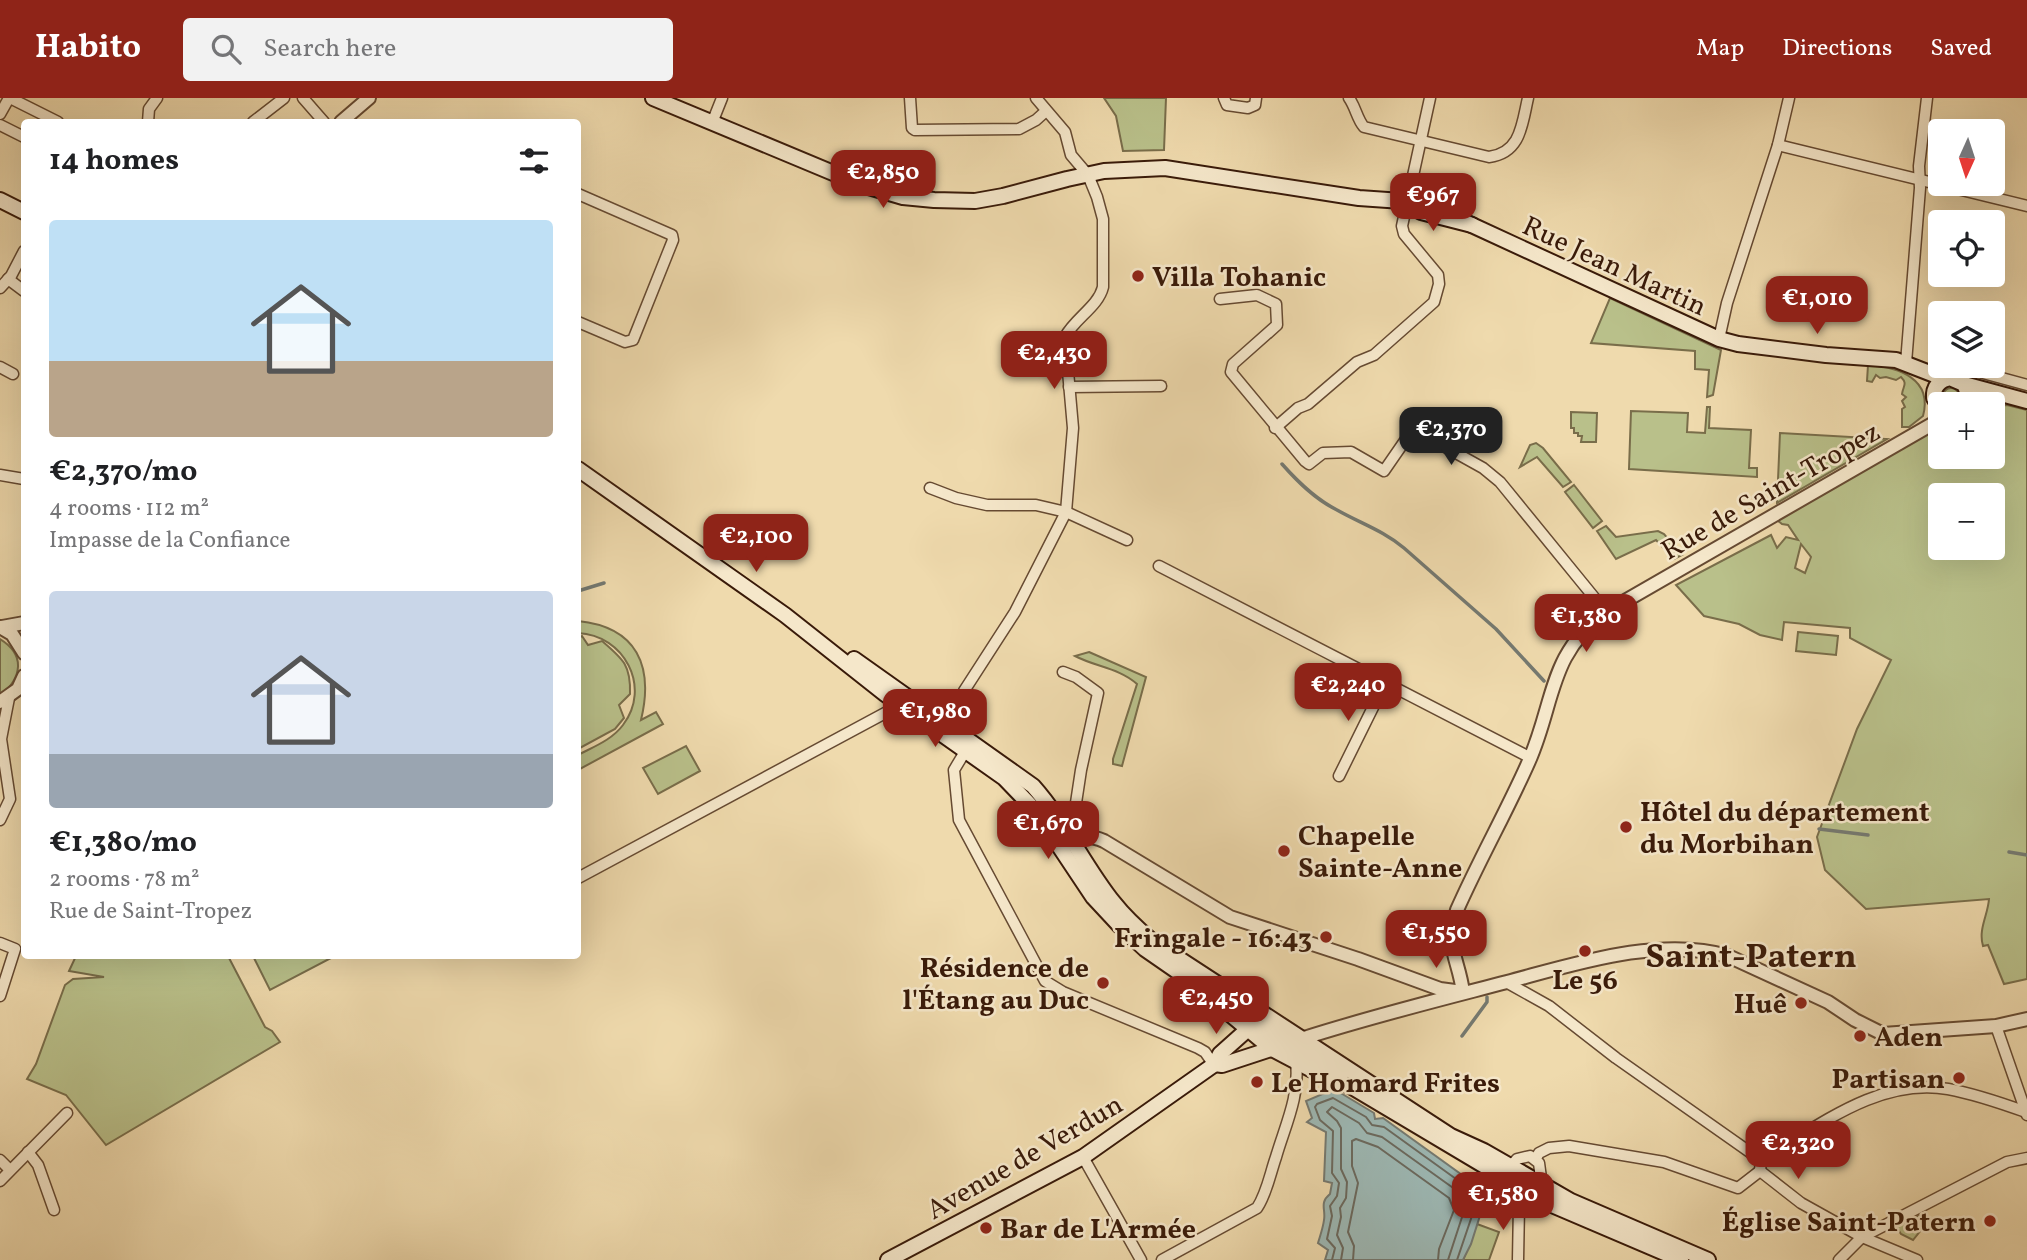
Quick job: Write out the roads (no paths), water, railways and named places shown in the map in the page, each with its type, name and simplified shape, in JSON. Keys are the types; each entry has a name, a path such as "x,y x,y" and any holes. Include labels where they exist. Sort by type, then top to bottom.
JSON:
{"main road":[{"name":"Rue Jean Martin","path":"653,98 863,185 920,199 983,200 1104,171 1165,169 1359,198 1401,207 1430,207 1719,339 1826,355 1883,358 2027,401"},
{"path":"0,200 21,210"},
{"path":"1906,363 1930,392"},
{"path":"1937,392 1939,382 1955,381 1966,392"},
{"path":"581,471 830,649 1004,778 1067,845 1111,900 1152,941 1353,1080 1381,1091 1451,1136 1484,1151 1510,1167 1533,1188 1681,1260"},
{"path":"830,649 866,667 1033,786 1063,825 1067,845 1093,897 1144,949 1184,976 1272,1049 1352,1087 1512,1184 1571,1201 1708,1260"},
{"path":"1184,976 1294,1040"},
{"path":"1248,1029 1262,1028 1294,1040"},
{"name":"Avenue de Verdun","path":"888,1260 1083,1157 1215,1064 1220,1054 1248,1029"},
{"name":"Avenue de Verdun","path":"1215,1064 1222,1065 1294,1040"}],"street":[{"path":"0,114 9,98 52,119"},
{"path":"148,119 149,109 157,98"},
{"path":"257,119 284,98"},
{"path":"303,98 321,119"},
{"path":"344,119 369,98"},
{"path":"712,123 722,98"},
{"path":"910,98 910,122 915,130 1018,129 1037,120 1046,111"},
{"path":"964,691 1015,612 1066,512 1073,428 1065,337 1072,325 1100,297 1103,287 1103,219 1097,197 1088,175 1071,155 1065,132 1036,98"},
{"path":"1224,98 1223,102 1227,105 1248,108 1255,105 1256,98"},
{"path":"1349,98 1364,127 1480,156 1502,154 1512,148 1519,138 1528,98"},
{"path":"1275,428 1357,362 1374,355 1434,302 1439,284 1438,275 1402,231 1430,98"},
{"path":"1719,339 1731,290 1778,145 1789,98"},
{"path":"1906,363 1927,98"},
{"path":"0,125 21,136"},
{"path":"1778,145 2027,205"},
{"path":"581,195 672,235 673,240 633,340 625,342 581,323"},
{"path":"0,288 21,256"},
{"path":"8,279 21,289"},
{"path":"1220,299 1257,295 1276,304 1277,325 1233,364 1231,372 1275,428 1309,464 1324,453 1351,452 1384,471 1413,429 1483,468 1500,482 1606,612"},
{"path":"0,367 13,374"},
{"path":"1955,381 1955,372 1961,367 2027,385"},
{"path":"1069,387 1161,386"},
{"name":"Rue de Saint-Tropez","path":"1923,429 1928,418"},
{"name":"Rue de Saint-Tropez","path":"1463,992 1461,975 1452,948 1453,924 1474,872 1531,758 1560,667 1581,633 1606,612 1928,426"},
{"path":"0,475 21,478"},
{"path":"930,488 956,498 987,505 1036,505 1066,512 1127,540"},
{"path":"1159,566 1531,758"},
{"path":"1,627 21,624"},
{"path":"1,627 12,634 21,648"},
{"path":"1063,672 1076,677 1098,693 1074,816 1063,825"},
{"path":"0,820 9,804 10,791 0,739 11,697 21,681"},
{"path":"1339,776 1385,683"},
{"path":"581,876 887,712 898,702"},
{"path":"966,750 954,769 959,820 1045,981 1063,992 1198,1048 1215,1064"},
{"path":"1067,845 1085,835 1104,841 1230,917 1440,989 1463,992"},
{"path":"0,943 20,948 0,996"},
{"name":"Avenue de Verdun","path":"1294,1040 1463,992 1619,954 1671,950 1713,952 1789,983 1883,1034 1996,1026 2027,1019"},
{"path":"1506,982 1549,1006 1616,1058 1761,1160"},
{"path":"1996,1026 2027,1113"},
{"path":"1162,1260 1257,1208 1293,1105 1296,1062"},
{"path":"1761,1160 1865,1099 1894,1091 1946,1089 2027,1113"},
{"path":"0,1181 67,1113"},
{"path":"1536,1158 1539,1153 1557,1146 1569,1146 1664,1162 1738,1188 1760,1171 1761,1160"},
{"path":"28,1152 38,1165 54,1210"},
{"path":"1518,1260 1519,1205 1510,1167 1524,1156 1536,1158 1542,1167 1533,1188 1519,1205"},
{"path":"1083,1157 1141,1260"},
{"path":"1839,1260 1862,1237 2007,1162 2027,1158"},
{"path":"0,1160 10,1170"},
{"path":"1760,1171 1801,1203 1862,1237 1917,1260"}],"water":[{"path":"1334,1089 1374,1113 1375,1119 1383,1118 1469,1180 1483,1206 1463,1260 1325,1260 1328,1250 1318,1243 1324,1220 1324,1203 1330,1194 1332,1183 1324,1181 1326,1132 1307,1122 1312,1118 1306,1101"}],"waterway":[{"path":"1282,464 1321,501 1404,548 1496,629 1544,681"},
{"path":"581,590 604,583"},
{"path":"1819,829 1868,835"},
{"path":"2009,852 2027,855"},
{"path":"1462,1036 1487,1002 1487,997"}],"place":[{"name":"Villa Tohanic","path":"1138,276"},
{"name":"Hôtel du département du Morbihan","path":"1626,827"},
{"name":"Chapelle Sainte-Anne","path":"1284,851"},
{"name":"Fringale - 16:43","path":"1326,937"},
{"name":"Le 56","path":"1585,951"},
{"name":"Résidence de l'Étang au Duc","path":"1103,983"},
{"name":"Huê","path":"1801,1003"},
{"name":"Aden","path":"1860,1036"},
{"name":"Partisan","path":"1959,1078"},
{"name":"Le Homard Frites","path":"1257,1082"},
{"name":"Église Saint-Patern","path":"1990,1221"},
{"name":"Bar de L'Armée","path":"986,1228"}],"district":[{"name":"Saint-Patern","path":"1751,955"}]}
